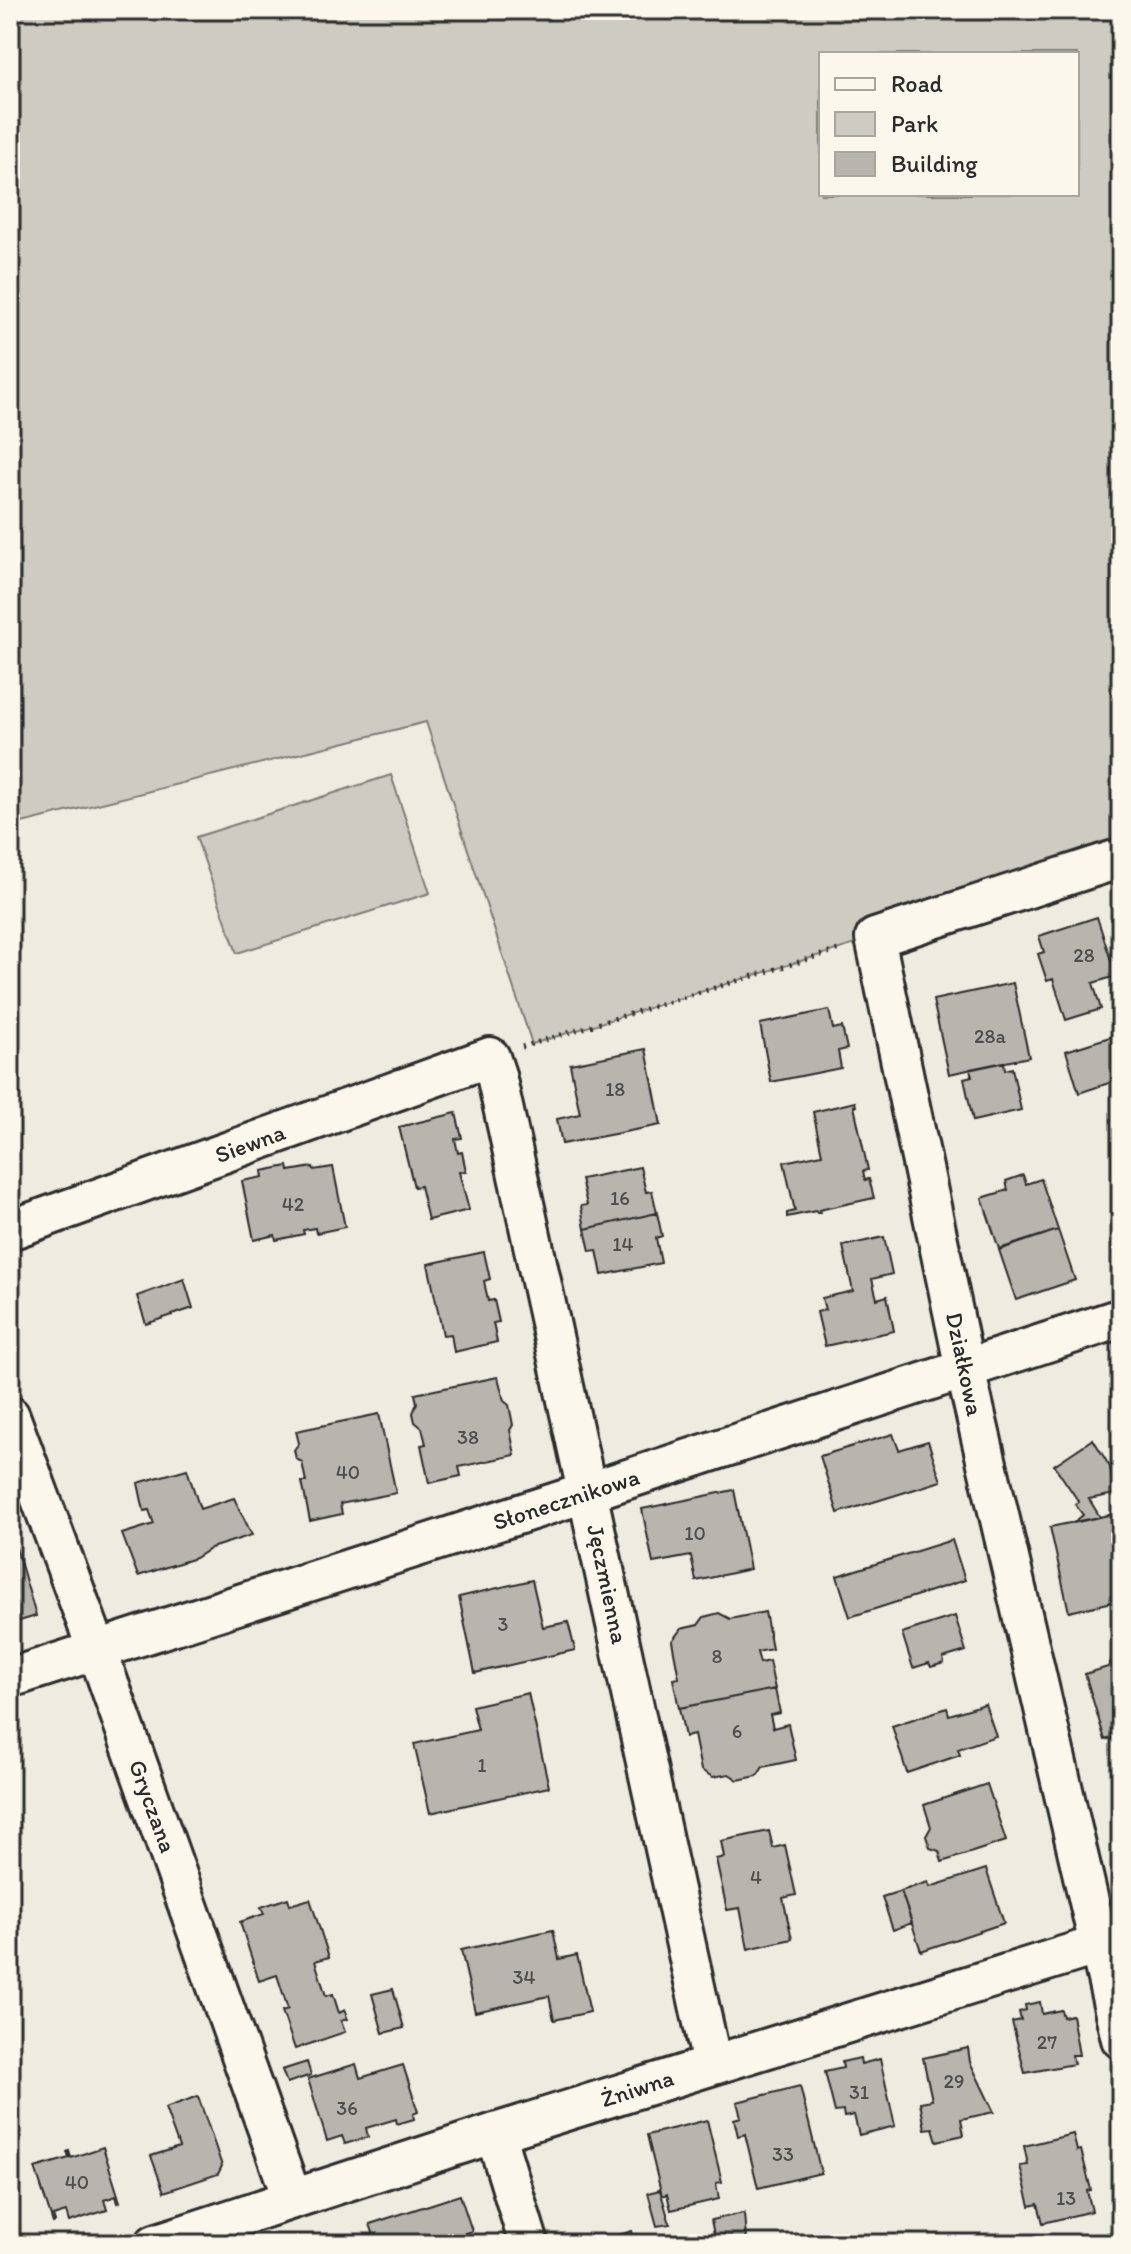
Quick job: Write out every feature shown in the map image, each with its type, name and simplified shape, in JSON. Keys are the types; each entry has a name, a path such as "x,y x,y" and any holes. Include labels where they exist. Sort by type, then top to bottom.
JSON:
{"street":[{"path":"875,938 1121,858"},
{"name":"Działkowa","path":"875,938 965,1369 1109,1941 1121,2039"},
{"name":"Siewna","path":"10,1230 490,1057"},
{"name":"Jęczmienna","path":"490,1057 712,2064"},
{"name":"Słonecznikowa","path":"10,1678 1121,1318"},
{"name":"Gryczana","path":"10,1416 97,1650 292,2198"},
{"name":"Żniwna","path":"155,2244 712,2064 1109,1941"},
{"path":"495,2133 529,2244"}],"path":[{"path":"490,1057 875,938"}],"green space":[{"path":"10,10 1121,10 1121,858 532,1044 426,722 10,826"},
{"path":"391,775 430,893 237,953 196,837"}],"building":[{"path":"1097,917 1116,976 1093,983 1101,1009 1066,1020 1053,979 1047,981 1038,954 1044,952 1039,936"},
{"path":"1013,983 1029,1057 949,1074 933,1000"},
{"path":"829,1010 833,1029 842,1027 847,1049 838,1051 841,1068 771,1082 760,1024"},
{"path":"1113,1036 1121,1060 1121,1079 1079,1093 1066,1051"},
{"path":"646,1049 661,1125 562,1144 557,1119 580,1114 570,1064"},
{"path":"1004,1062 1005,1070 1012,1068 1021,1110 973,1121 964,1078 972,1076 970,1069"},
{"path":"855,1102 868,1170 863,1171 865,1180 869,1179 874,1198 819,1210 820,1213 816,1211 787,1217 787,1213 795,1211 784,1162 822,1154 813,1112"},
{"path":"456,1113 462,1138 455,1139 466,1171 459,1172 469,1210 428,1220 420,1186 414,1187 399,1127"},
{"path":"288,1166 289,1171 333,1167 345,1227 316,1233 315,1228 303,1230 304,1234 276,1240 275,1235 254,1240 242,1181 263,1177 262,1171"},
{"path":"640,1167 646,1192 652,1191 657,1213 585,1229 581,1206 587,1205 581,1179"},
{"path":"1023,1175 1026,1184 1041,1179 1058,1230 999,1249 982,1198 1008,1190 1006,1181"},
{"path":"657,1213 662,1236 656,1238 661,1263 602,1275 597,1250 590,1251 585,1229"},
{"path":"1058,1230 1075,1280 1016,1300 999,1250"},
{"path":"884,1237 892,1274 872,1279 877,1299 887,1296 894,1331 825,1346 817,1312 825,1310 822,1298 853,1291 843,1246"},
{"path":"484,1252 490,1279 484,1281 488,1301 494,1300 499,1322 493,1323 497,1342 454,1352 451,1334 443,1335 428,1264"},
{"path":"184,1279 193,1308 146,1324 137,1296"},
{"path":"498,1377 504,1401 509,1405 515,1455 459,1467 461,1476 429,1483 421,1445 426,1444 422,1428 415,1422 413,1413 417,1403 415,1394"},
{"path":"379,1414 396,1493 340,1504 342,1514 310,1521 302,1482 306,1482 302,1462 296,1459 294,1450 299,1443 296,1431"},
{"path":"893,1434 899,1450 928,1441 941,1481 838,1513 820,1456"},
{"path":"1093,1439 1110,1467 1115,1494 1089,1499 1100,1517 1073,1523 1083,1515 1075,1504 1079,1502 1054,1465"},
{"path":"187,1469 200,1509 234,1498 252,1535 138,1576 122,1534 154,1524 149,1510 144,1511 138,1483"},
{"path":"734,1490 750,1569 696,1581 691,1556 653,1563 642,1509"},
{"path":"1119,1513 1121,1600 1069,1612 1050,1527"},
{"path":"952,1540 965,1580 850,1617 837,1576"},
{"path":"15,1544 36,1616 10,1624 10,1546"},
{"path":"532,1580 543,1627 568,1622 575,1650 475,1673 459,1597"},
{"path":"765,1612 772,1649 757,1652 760,1663 769,1661 775,1689 679,1708 673,1679 679,1678 672,1641 681,1629 698,1625 704,1617 719,1613 730,1619"},
{"path":"955,1616 966,1651 943,1658 944,1663 913,1668 902,1633"},
{"path":"1113,1657 1121,1661 1121,1735 1105,1740 1085,1674 1108,1667"},
{"path":"775,1689 780,1713 770,1715 773,1728 788,1724 796,1760 763,1767 757,1776 738,1780 729,1774 713,1777 701,1770 694,1735 685,1737 679,1708"},
{"path":"528,1693 549,1787 430,1813 414,1744 478,1730 472,1706"},
{"path":"985,1704 996,1736 958,1749 960,1755 907,1773 892,1726 947,1708 949,1715"},
{"path":"987,1784 1006,1841 942,1862 939,1851 930,1848 926,1836 931,1827 924,1805"},
{"path":"769,1831 773,1848 785,1845 796,1895 783,1898 792,1939 748,1949 740,1908 727,1910 716,1859 724,1857 721,1841"},
{"path":"986,1869 1004,1923 921,1951 901,1891 928,1882 930,1887"},
{"path":"901,1891 912,1923 893,1930 882,1897"},
{"path":"288,1898 290,1905 310,1899 329,1957 315,1961 326,1996 333,1994 339,2013 345,2010 347,2019 341,2021 345,2032 295,2049 282,2011 288,2009 277,1975 259,1981 240,1922 264,1914 261,1907"},
{"path":"553,1930 559,1959 577,1955 590,2012 554,2020 549,1996 475,2012 461,1950"},
{"path":"393,1989 404,2028 383,2033 372,1994"},
{"path":"1040,2002 1042,2014 1061,2010 1063,2017 1072,2015 1079,2055 1072,2055 1074,2064 1025,2073 1012,2022 1021,2020 1019,2012 1026,2010 1025,2005"},
{"path":"968,2048 970,2062 994,2112 961,2119 964,2135 937,2141 933,2128 925,2129 920,2102 932,2100 923,2058"},
{"path":"860,2058 861,2064 880,2059 895,2126 859,2135 854,2115 844,2117 843,2111 835,2112 825,2072 843,2068 842,2062"},
{"path":"307,2062 311,2075 287,2083 282,2070"},
{"path":"356,2064 360,2078 403,2065 418,2112 413,2114 414,2119 397,2124 396,2119 366,2128 368,2137 345,2144 342,2136 327,2141 308,2079"},
{"path":"800,2086 821,2173 758,2188 745,2134 738,2136 734,2119 741,2117 737,2102"},
{"path":"198,2096 222,2166 218,2174 164,2192 151,2156 179,2147 165,2108"},
{"path":"707,2120 722,2182 716,2183 719,2199 671,2210 667,2194 662,2196 647,2135"},
{"path":"1073,2134 1077,2151 1081,2150 1091,2190 1087,2191 1092,2211 1043,2223 1038,2204 1030,2206 1020,2166 1028,2165 1024,2146"},
{"path":"103,2147 120,2202 116,2196 104,2200 107,2210 69,2222 66,2212 53,2216 53,2223 35,2168 69,2158 69,2151 71,2158"},
{"path":"660,2190 670,2224 657,2226 648,2193"},
{"path":"460,2195 472,2231 459,2235 461,2244 377,2244 370,2224"},
{"path":"744,2213 746,2239 716,2244 711,2220"},
{"path":"632,2231 635,2242 648,2239 649,2244 589,2244"},
{"path":"1112,2232 1114,2241 1121,2239 1121,2244 1091,2244 1089,2238"}]}
